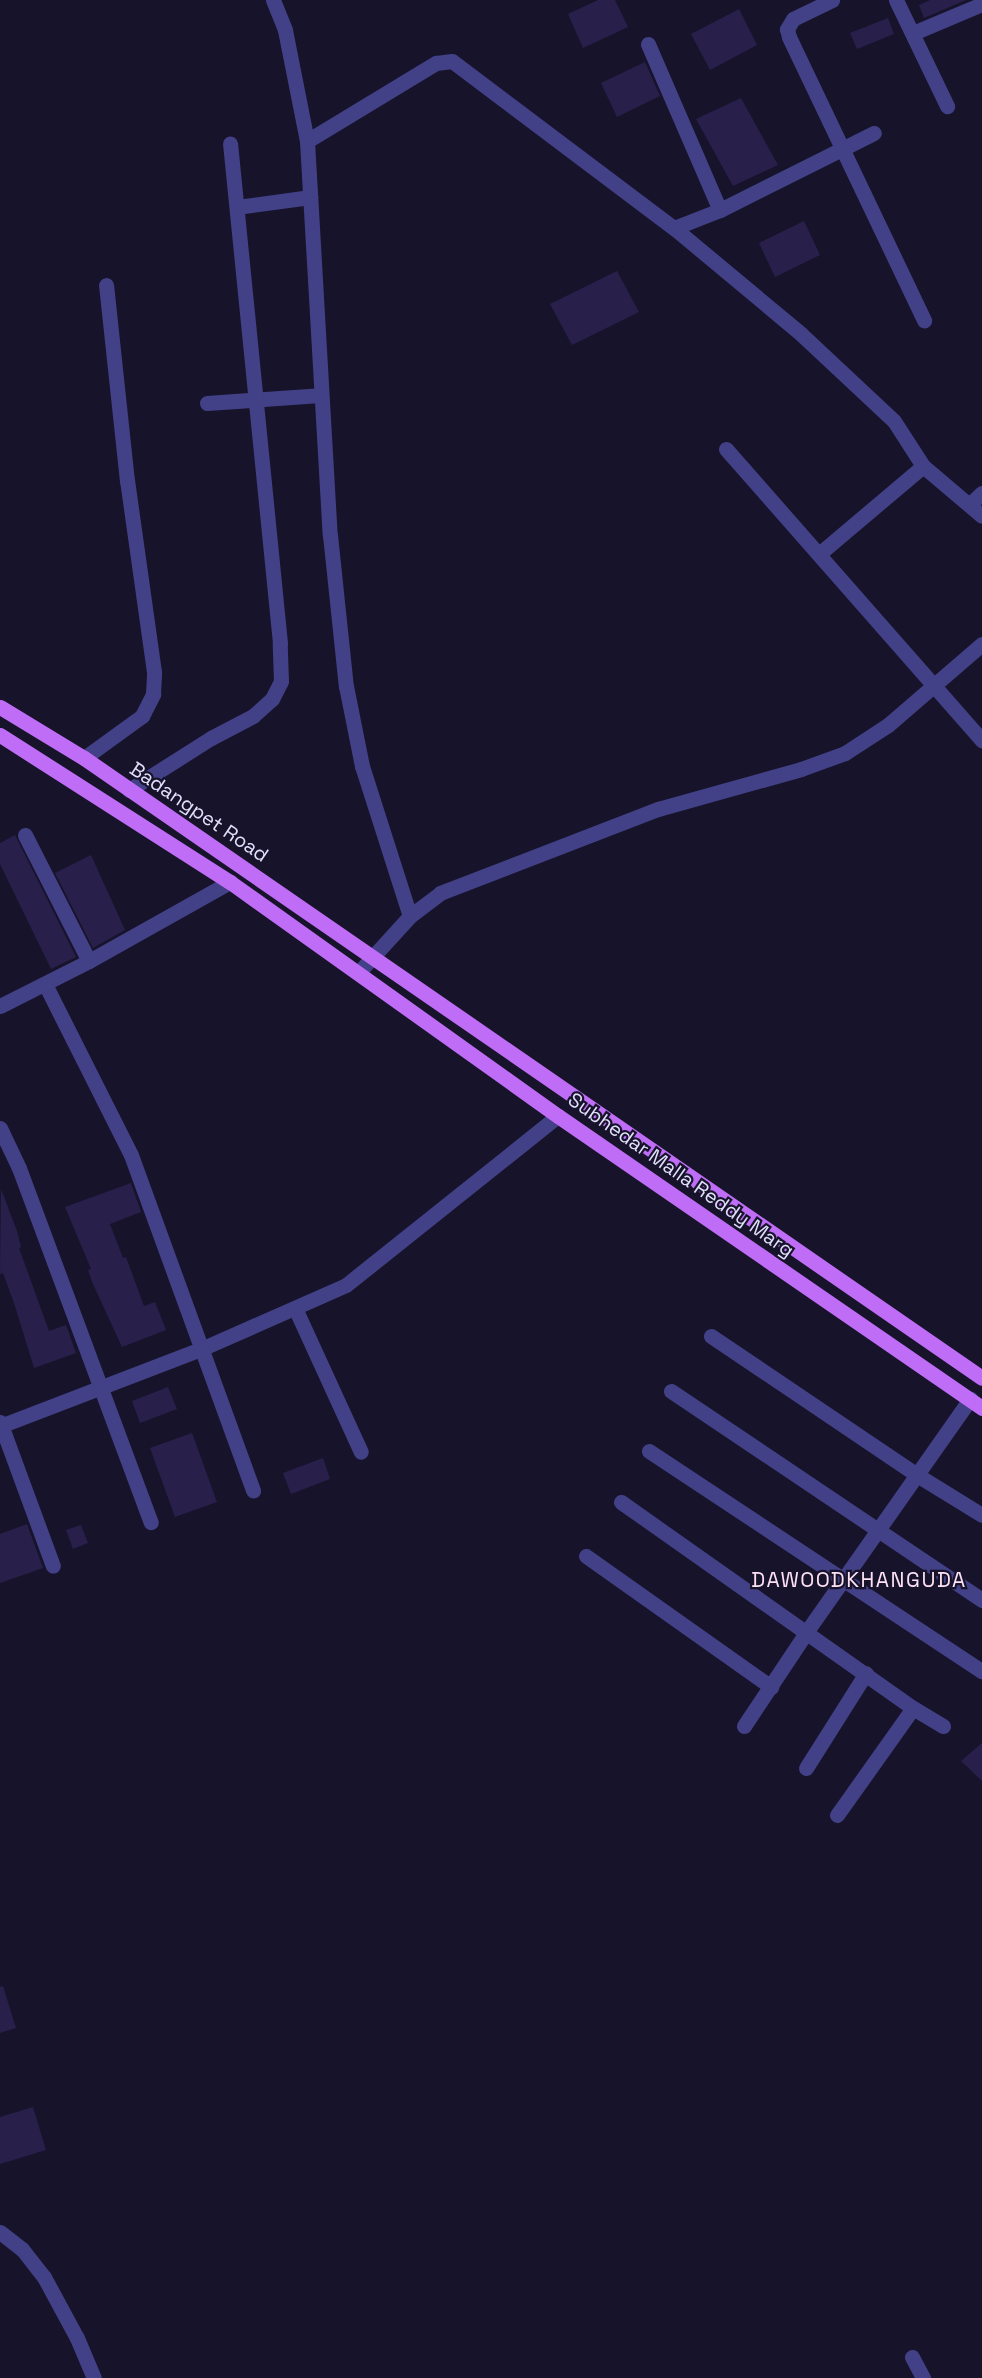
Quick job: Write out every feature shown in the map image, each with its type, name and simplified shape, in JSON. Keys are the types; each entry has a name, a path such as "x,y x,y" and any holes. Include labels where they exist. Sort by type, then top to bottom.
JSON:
{"main road":[{"name":"Badangpet Road","path":"0,707 84,758 372,955"},
{"name":"Badangpet Road","path":"0,735 230,882 358,973"},
{"name":"Subhedar Malla Reddy Marg","path":"372,955 982,1378"},
{"name":"Subhedar Malla Reddy Marg","path":"358,973 558,1116 976,1404"}],"street":[{"path":"273,0 285,30 307,141 320,395 330,535 346,686 362,766 410,916"},
{"path":"832,0 793,19 787,29 841,149 924,320"},
{"path":"896,0 947,106"},
{"path":"913,33 982,4"},
{"path":"648,44 720,210"},
{"path":"307,141 430,66 452,61 674,228 801,334 887,414 923,466 982,516"},
{"path":"674,228 720,210 874,133"},
{"path":"129,790 211,738 253,716 272,699 281,681 280,643 230,143"},
{"path":"237,207 310,197"},
{"path":"84,758 142,716 153,694 154,672 127,481 106,285"},
{"path":"207,403 320,395"},
{"path":"726,449 982,740"},
{"path":"819,554 923,466"},
{"path":"970,504 982,493"},
{"path":"358,973 410,916 440,893 658,809 801,769 846,753 888,725 982,644"},
{"path":"25,835 89,961"},
{"path":"0,1006 89,961 230,882"},
{"path":"45,984 131,1155 253,1490"},
{"path":"53,1566 0,1424 201,1349 346,1286 558,1116"},
{"path":"0,1128 19,1168 151,1522"},
{"path":"295,1308 361,1452"},
{"path":"711,1336 917,1475 982,1515"},
{"path":"671,1391 982,1600"},
{"path":"744,1726 807,1631 917,1475 976,1404"},
{"path":"649,1451 982,1671"},
{"path":"621,1502 807,1631 913,1708 943,1726"},
{"path":"586,1557 771,1687"},
{"path":"806,1767 866,1673"},
{"path":"837,1815 913,1708"},
{"path":"0,2232 22,2249 44,2277 77,2337 94,2378"},
{"path":"912,2357 923,2378"}],"building":[{"path":"598,0 615,0 628,27 583,48 568,14"},
{"path":"930,0 966,0 924,18 919,5"},
{"path":"739,9 757,45 710,70 691,34"},
{"path":"888,18 894,34 857,49 850,33"},
{"path":"645,62 660,96 617,117 601,83"},
{"path":"741,98 778,165 733,186 696,119"},
{"path":"804,221 820,255 775,277 759,243"},
{"path":"617,271 639,312 572,345 550,304"},
{"path":"15,835 76,957 51,969 0,864 0,843"},
{"path":"91,855 125,930 93,948 55,873"},
{"path":"131,1183 141,1212 110,1224 123,1258 126,1257 144,1306 155,1302 166,1330 122,1347 93,1284 88,1270 91,1269 65,1207"},
{"path":"1,1189 17,1231 21,1247 19,1248 49,1331 66,1325 76,1353 34,1368 15,1306 3,1273 0,1274"},
{"path":"168,1387 177,1409 140,1423 132,1401"},
{"path":"192,1433 217,1502 175,1517 150,1448"},
{"path":"323,1458 330,1479 291,1494 283,1473"},
{"path":"27,1524 43,1568 0,1583 0,1534"},
{"path":"81,1525 88,1543 73,1549 66,1530"},
{"path":"982,1743 982,1781 961,1761"},
{"path":"3,1986 16,2028 0,2033 0,1987"},
{"path":"33,2107 46,2150 0,2164 0,2117"}],"district":[{"name":"DAWOODKHANGUDA","path":"859,1580"}]}
